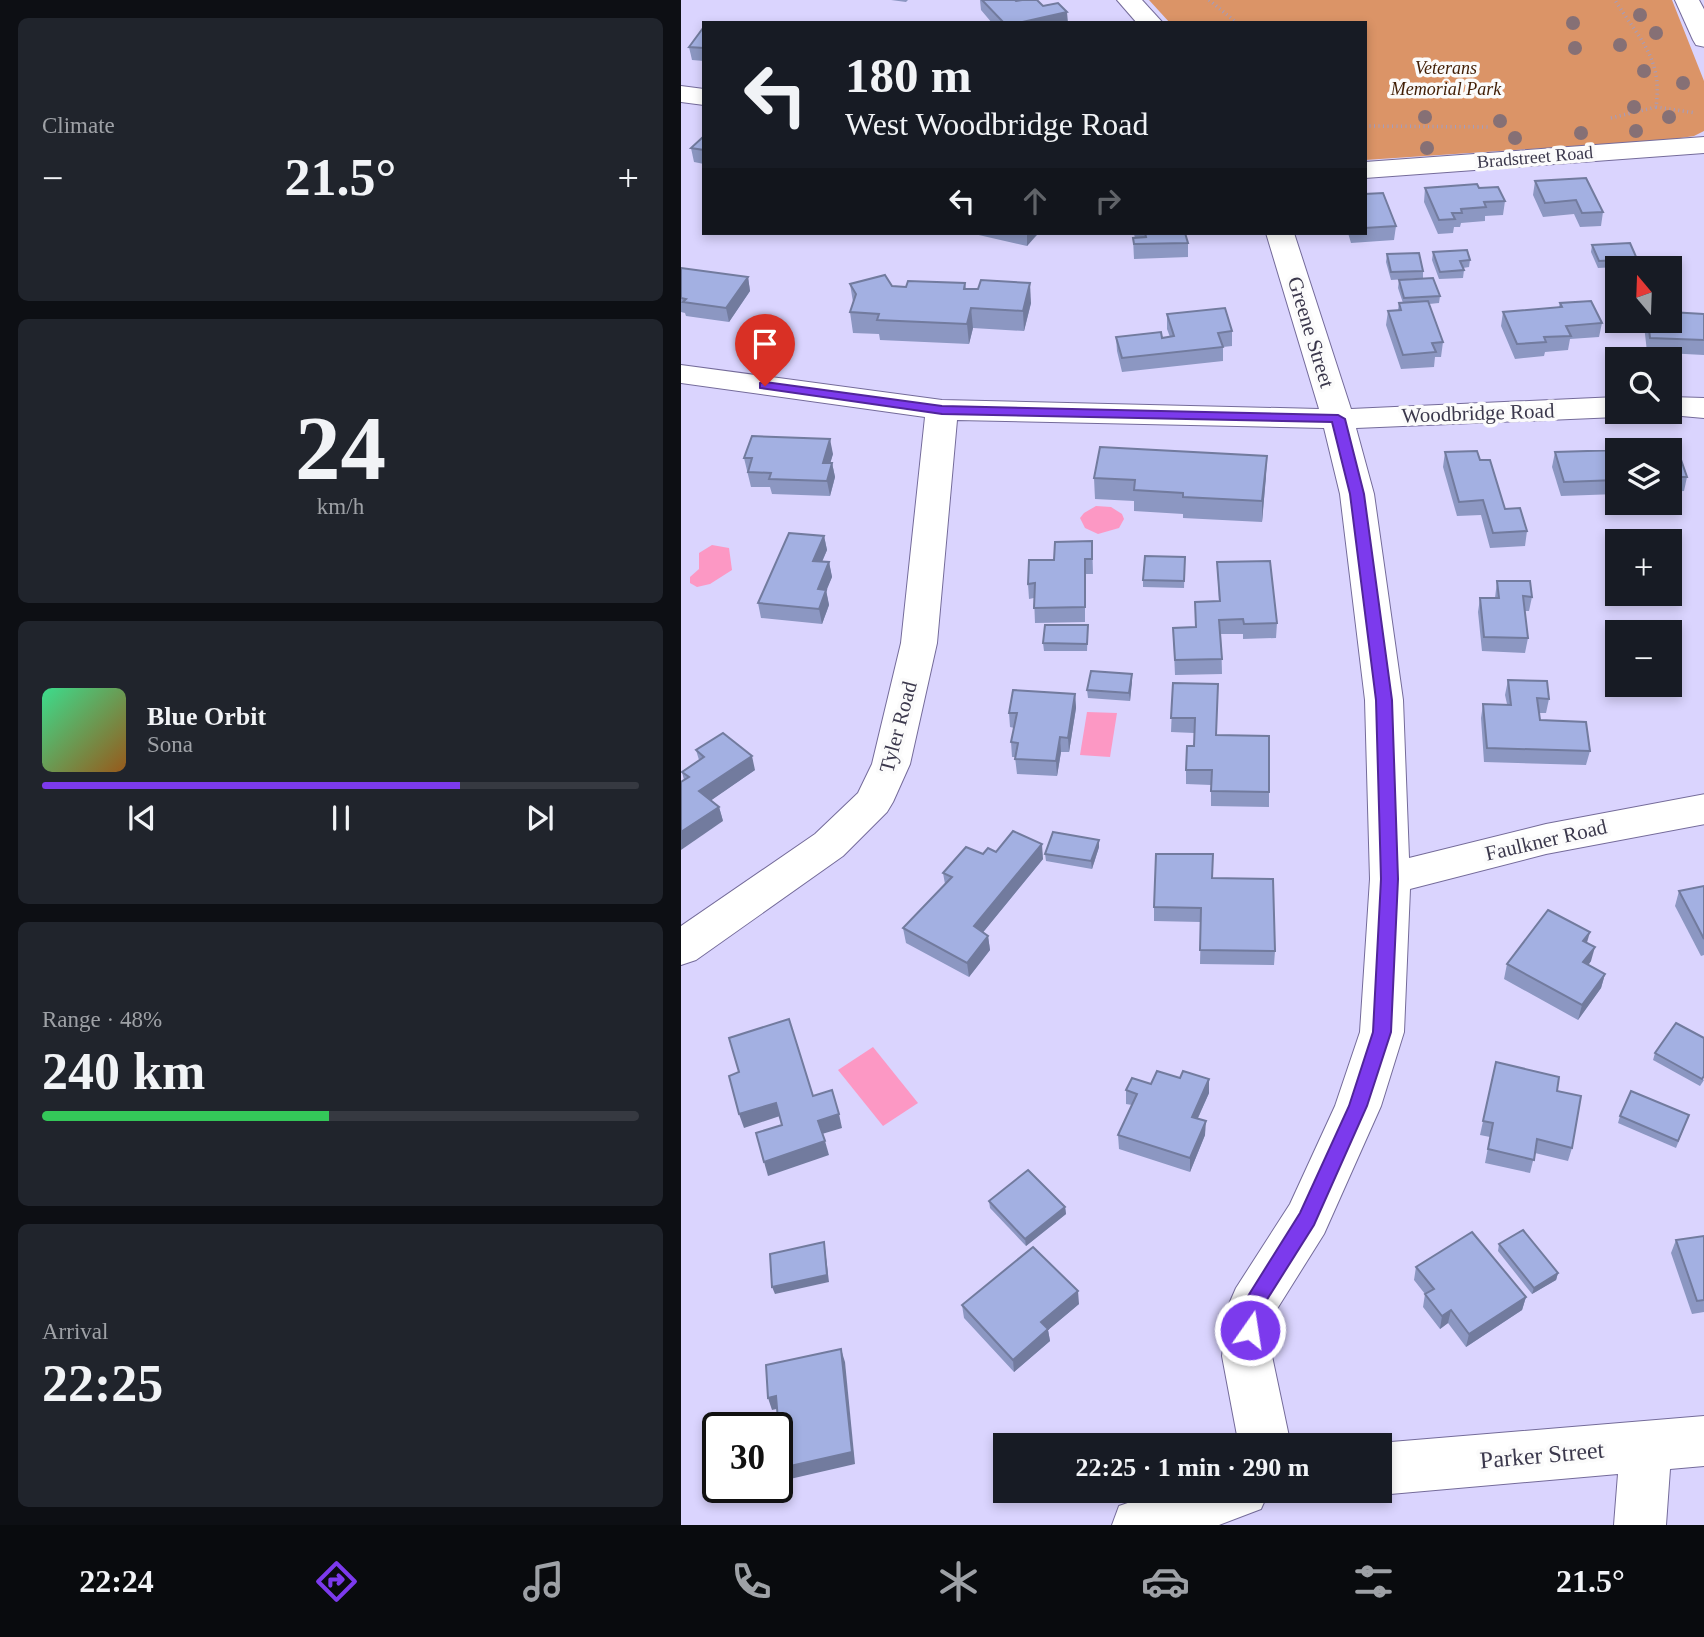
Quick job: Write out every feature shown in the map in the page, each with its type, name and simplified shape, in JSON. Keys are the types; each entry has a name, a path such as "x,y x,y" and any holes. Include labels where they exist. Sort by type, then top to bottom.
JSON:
{"street":[{"path":"1128,0 1149,21"},
{"path":"1687,0 1704,40"},
{"path":"681,94 702,97"},
{"name":"Bradstreet Road","path":"1367,170 1704,145"},
{"name":"Greene Street","path":"1262,1433 1247,1356 1253,1304 1307,1219 1358,1106 1382,1032 1390,879 1386,724 1357,494 1338,419 1281,235"},
{"name":"Woodbridge Road","path":"681,374 942,410 1338,419 1605,408"},
{"path":"1682,407 1704,408"},
{"name":"Tyler Road","path":"681,948 829,845 873,802 892,764 919,643 942,410"},
{"name":"Faulkner Road","path":"1390,879 1463,859 1626,822 1704,809"},
{"name":"Parker Street","path":"1392,1468 1704,1441"},
{"path":"1640,1525 1646,1447"},
{"path":"1138,1525 1206,1503"}],"path":[{"path":"1209,0 1235,21"},
{"path":"1603,119 1642,113 1656,107 1660,89 1653,54 1615,0"},
{"path":"1367,126 1498,127"}],"green space":[{"name":"Veterans Memorial Park","path":"1149,0 1672,0 1704,81 1704,131 1694,136 1667,140 1367,160 1367,21 1168,21"}],"shaded area":[{"path":"1096,506 1111,507 1122,514 1124,519 1119,528 1098,534 1085,528 1080,518"},
{"path":"712,545 729,548 732,570 710,584 697,587 690,583 690,577 699,569 699,553"},
{"path":"1087,712 1117,713 1110,757 1080,755"},
{"path":"873,1047 918,1103 883,1126 838,1070"}],"building":[{"path":"982,0 1037,0 1043,6 1058,3 1067,12 1027,21 1002,21"},
{"path":"702,29 702,48 689,47"},
{"path":"702,138 702,150 691,148"},
{"path":"1586,178 1603,212 1582,213 1576,200 1545,203 1535,181"},
{"path":"1477,184 1479,188 1498,187 1505,201 1484,202 1486,207 1461,209 1462,213 1452,213 1455,219 1439,220 1425,188"},
{"path":"1383,193 1396,226 1367,228 1367,194"},
{"path":"1186,235 1188,243 1134,244 1133,238"},
{"path":"1630,243 1636,256 1605,256 1605,261 1599,261 1592,245"},
{"path":"1467,250 1470,260 1460,261 1464,270 1440,272 1433,252"},
{"path":"1419,253 1423,271 1391,272 1387,254"},
{"path":"681,268 748,277 726,308 683,302 686,299 681,298"},
{"path":"885,275 892,286 906,287 908,281 965,283 964,289 978,289 981,280 1030,283 1023,311 971,308 967,324 877,320 879,314 850,312 856,294 850,284"},
{"path":"1433,278 1440,296 1404,298 1399,280"},
{"path":"1428,301 1443,342 1432,343 1436,352 1403,355 1388,311 1401,310 1399,303"},
{"path":"1591,301 1602,323 1566,326 1571,336 1544,337 1546,342 1517,344 1503,312 1562,307 1560,303"},
{"path":"1225,308 1232,331 1218,333 1223,347 1122,358 1116,337 1161,332 1162,338 1174,336 1167,314"},
{"path":"1682,313 1704,314 1704,340 1650,338 1649,333 1682,333"},
{"path":"752,436 830,439 823,463 832,463 827,481 769,479 771,473 748,472 752,458 744,458"},
{"path":"1100,447 1267,456 1262,501 1183,497 1183,493 1134,490 1135,480 1094,478"},
{"path":"1605,450 1605,480 1564,482 1555,452"},
{"path":"1477,451 1480,460 1490,460 1505,509 1520,508 1527,531 1493,533 1483,500 1459,502 1445,452"},
{"path":"1682,463 1687,477 1682,477"},
{"path":"789,533 824,536 813,561 829,562 818,589 826,590 819,609 758,603"},
{"path":"1092,541 1092,559 1085,559 1085,607 1034,608 1035,583 1028,584 1029,560 1054,560 1055,542"},
{"path":"1145,556 1185,557 1184,581 1143,580"},
{"path":"1270,561 1277,623 1244,624 1243,619 1219,620 1222,659 1175,660 1173,628 1196,627 1195,602 1220,601 1217,562"},
{"path":"1497,581 1530,581 1532,597 1523,596 1528,638 1484,637 1480,598 1499,598"},
{"path":"1045,625 1088,625 1087,644 1043,643"},
{"path":"1091,671 1132,674 1129,693 1087,690"},
{"path":"1508,680 1547,681 1549,699 1537,698 1540,720 1586,722 1590,751 1487,748 1483,704 1511,705"},
{"path":"1173,683 1218,684 1216,735 1269,736 1269,792 1211,791 1212,770 1186,770 1187,746 1194,746 1195,718 1171,718"},
{"path":"1013,690 1075,694 1068,738 1060,737 1056,761 1015,759 1018,743 1011,742 1017,713 1009,713"},
{"path":"723,733 752,756 699,791 719,807 681,832 681,782 689,777 682,772 704,757 696,750"},
{"path":"1013,831 1042,844 974,926 988,936 967,963 903,928 952,877 943,873 966,847 983,854 988,848 996,852"},
{"path":"1053,832 1099,840 1091,861 1045,854"},
{"path":"1156,854 1213,854 1212,878 1273,879 1275,951 1200,950 1201,908 1154,907"},
{"path":"1704,886 1704,939 1679,891"},
{"path":"1548,910 1590,932 1583,941 1595,947 1583,962 1605,974 1582,1005 1507,964"},
{"path":"789,1019 813,1096 832,1090 839,1114 818,1121 825,1141 764,1162 756,1133 782,1125 776,1103 739,1114 729,1076 739,1072 729,1038"},
{"path":"1676,1023 1704,1038 1702,1079 1655,1053"},
{"path":"1496,1062 1559,1077 1557,1091 1581,1096 1572,1148 1537,1139 1534,1160 1488,1149 1493,1123 1483,1121"},
{"path":"1157,1071 1180,1078 1183,1071 1209,1079 1192,1117 1206,1121 1190,1158 1118,1135 1137,1094 1126,1090 1132,1078 1151,1084"},
{"path":"1631,1091 1689,1115 1678,1141 1620,1116"},
{"path":"1028,1170 1065,1207 1025,1239 989,1201"},
{"path":"1523,1230 1558,1273 1534,1288 1499,1244"},
{"path":"1472,1232 1526,1297 1469,1334 1451,1310 1442,1316 1425,1294 1434,1289 1416,1267"},
{"path":"1704,1236 1704,1300 1697,1301 1676,1240"},
{"path":"824,1242 827,1275 772,1287 770,1254"},
{"path":"1033,1247 1078,1291 1041,1322 1048,1329 1013,1360 962,1305"},
{"path":"841,1349 852,1452 793,1465 793,1412 777,1412 776,1396 768,1398 766,1365"}],"route":[{"path":"765,386 942,410 1338,419 1357,494 1386,724 1390,879 1382,1032 1358,1106 1307,1219 1253,1304 1250,1330"}]}
